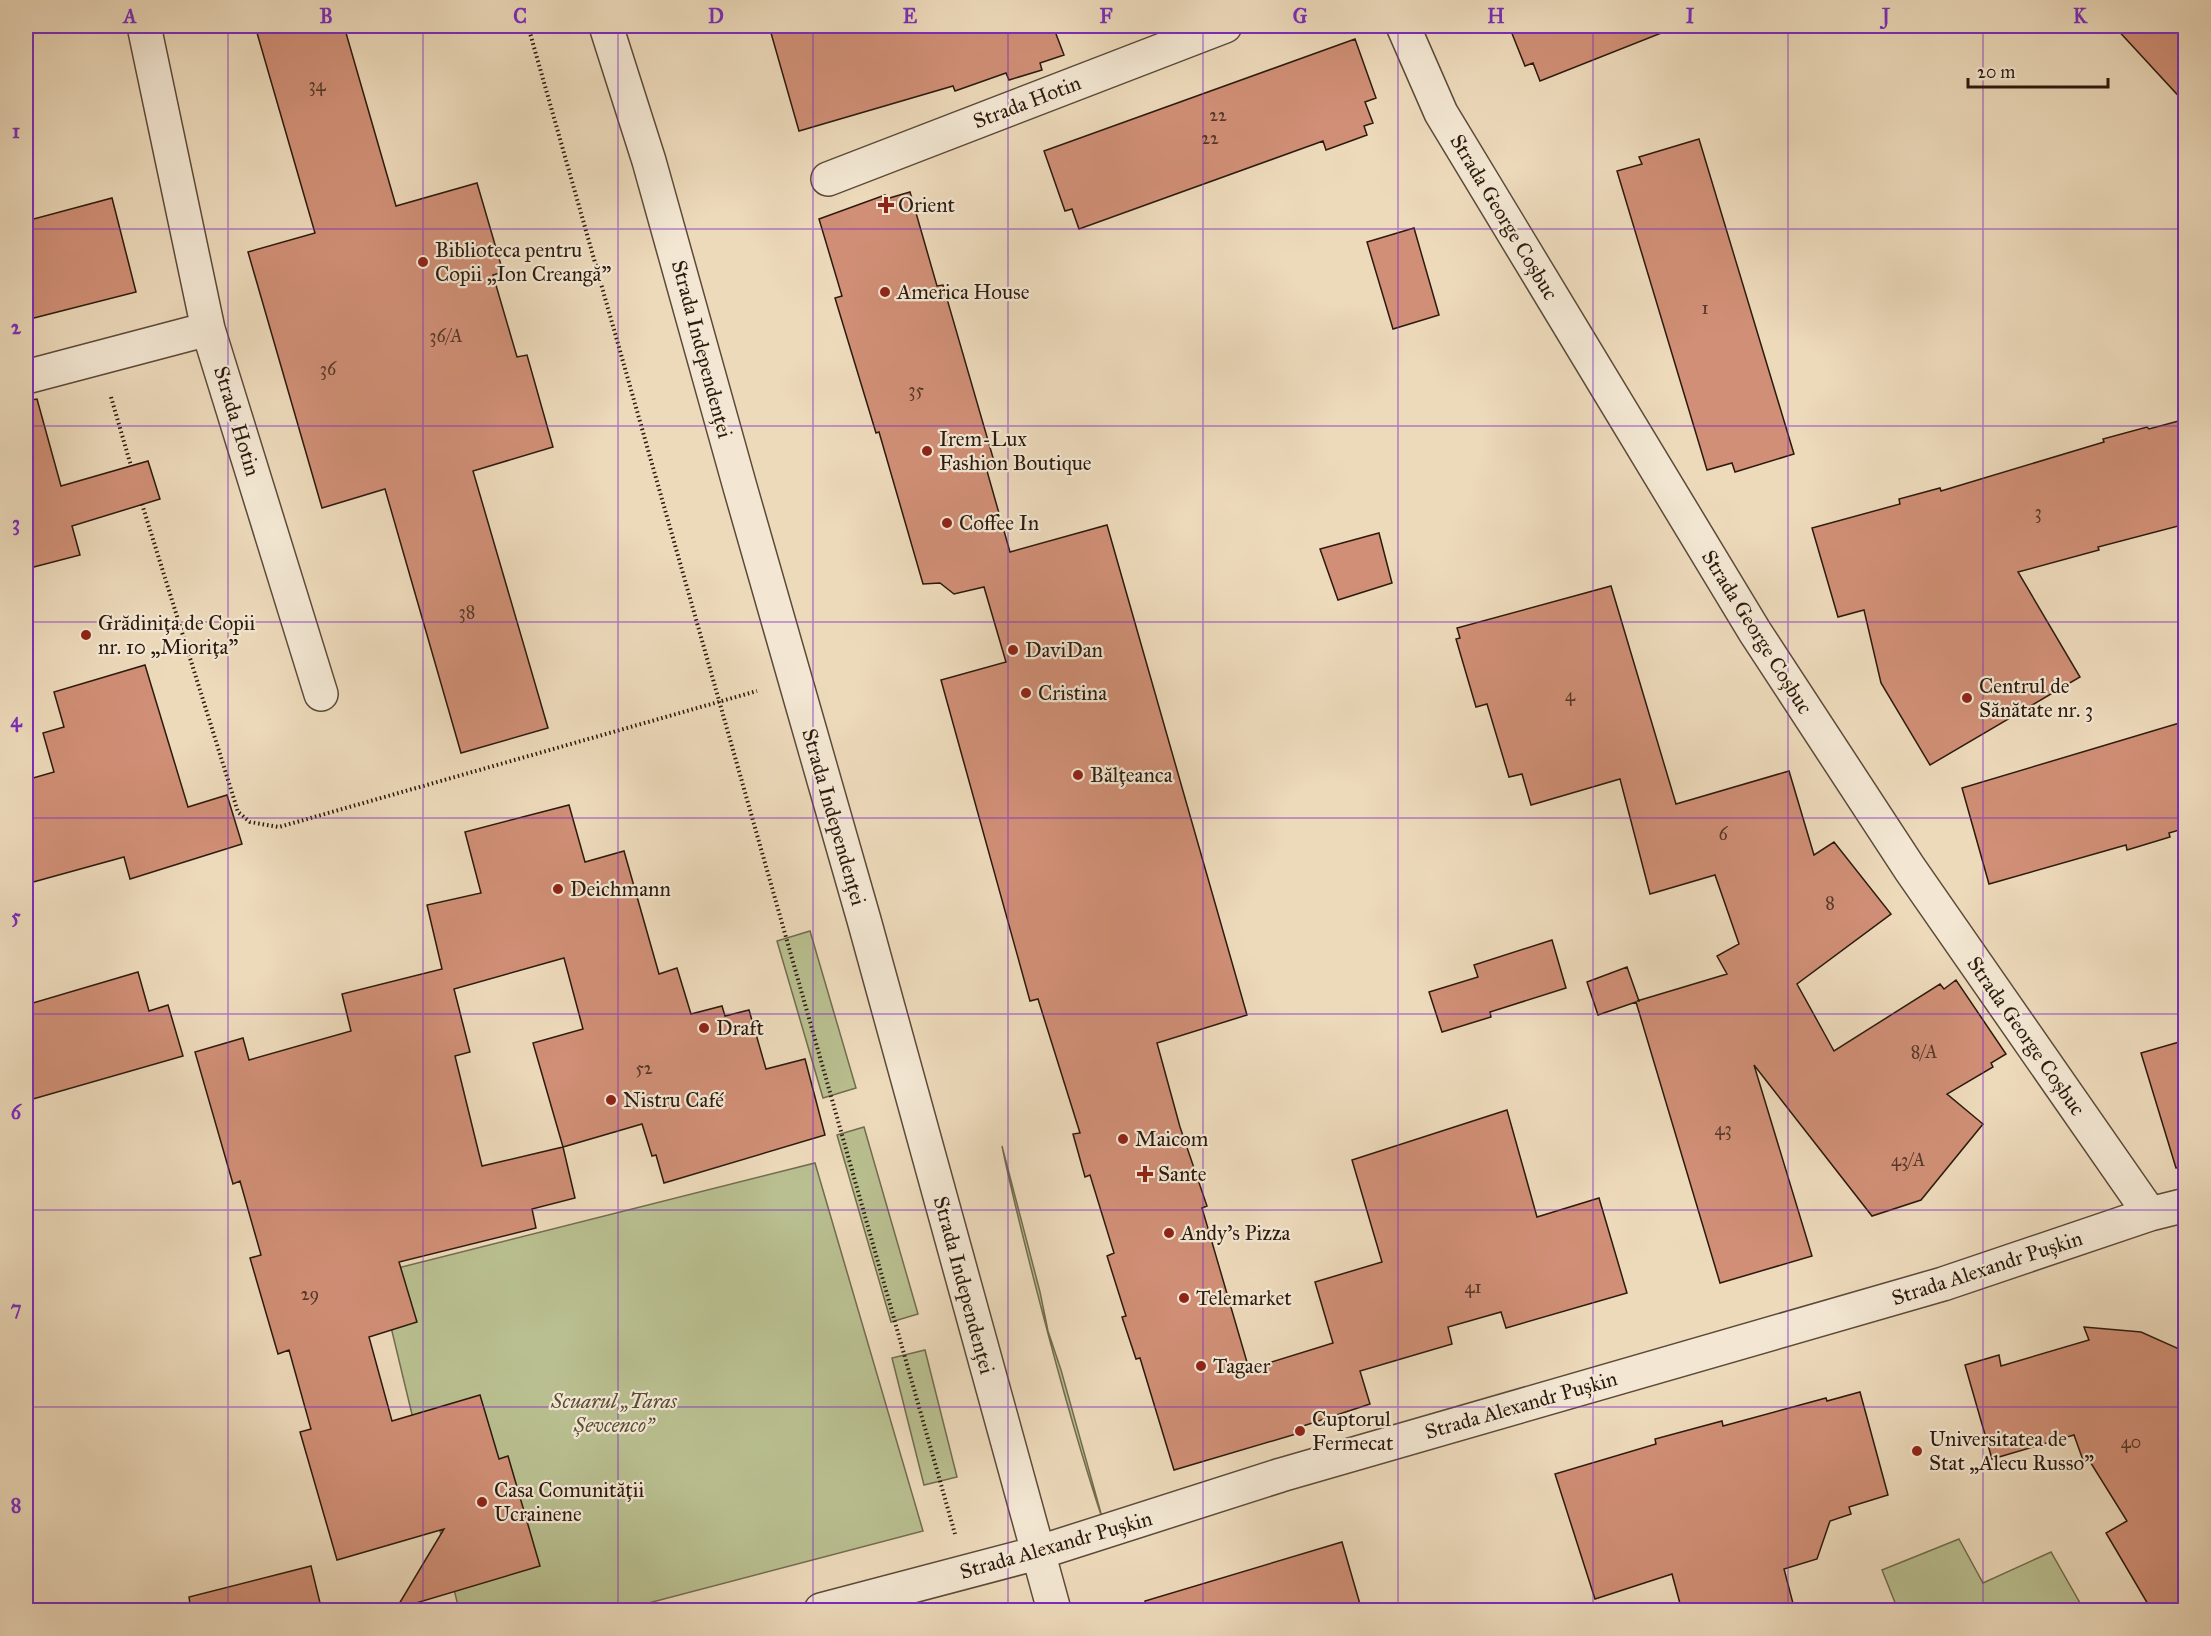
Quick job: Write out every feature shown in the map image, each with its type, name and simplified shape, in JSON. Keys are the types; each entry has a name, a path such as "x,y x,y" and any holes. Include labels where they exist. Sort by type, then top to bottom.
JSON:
{"street":[{"name":"Strada Hotin","path":"144,26 208,329 321,694"},
{"name":"Strada Independenței","path":"606,26 649,161 864,920 1054,1611"},
{"name":"Strada Hotin","path":"828,179 1225,26"},
{"name":"Strada George Coșbuc","path":"1403,26 1441,113 1755,632 1910,869 2150,1214"},
{"path":"26,377 208,329"},
{"name":"Strada Alexandr Pușkin","path":"821,1611 1037,1553 1281,1475 1943,1284 2150,1214 2186,1205"}],"path":[{"path":"528,26 966,1572"},
{"path":"99,358 131,466"},
{"path":"142,504 238,812 250,822 279,827 795,680"}],"green space":[{"path":"810,931 856,1088 823,1098 777,941"},
{"path":"864,1127 918,1314 891,1322 837,1135"},
{"path":"1002,1146 1048,1331 1104,1524 1055,1362"},
{"name":"Scuarul „Taras Șevcenco”","path":"815,1163 923,1531 622,1610 459,1610 378,1273"},
{"path":"925,1350 957,1477 924,1485 892,1358"},
{"path":"1959,1539 1983,1583 2051,1552 2084,1610 1898,1610 1882,1570"}],"building":[{"path":"255,26 344,26 396,206 477,183 503,272 493,275 517,357 527,355 553,447 473,471 548,728 461,753 385,489 322,508 248,252 315,233"},
{"path":"769,26 1053,26 1064,55 1040,63 1042,70 1009,80 1006,73 955,91 953,86 799,131"},
{"path":"1509,26 1674,26 1674,28 1540,81 1533,63 1525,66"},
{"path":"2114,26 2186,26 2186,104"},
{"path":"1355,39 1376,98 1365,102 1373,123 1364,126 1367,135 1326,150 1323,141 1079,229 1072,209 1065,211 1044,151"},
{"path":"1699,139 1794,454 1735,472 1732,463 1707,470 1617,171 1642,164 1639,157"},
{"path":"910,192 937,286 943,285 996,468 987,471 1010,552 1107,525 1247,1015 1157,1043 1180,1127 1207,1206 1202,1208 1249,1369 1333,1343 1315,1282 1382,1262 1352,1160 1507,1110 1537,1217 1599,1198 1627,1293 1506,1328 1501,1312 1448,1327 1452,1344 1360,1371 1370,1404 1294,1429 1296,1434 1174,1470 1140,1358 1136,1359 1122,1317 1126,1316 1107,1256 1114,1253 1090,1175 1085,1177 1073,1134 1080,1133 1038,999 1030,1001 941,680 1006,662 984,587 954,594 940,583 923,584 879,432 876,433 835,298 842,296 819,219 885,195 886,199"},
{"path":"112,198 136,292 26,320 26,221"},
{"path":"1414,228 1439,315 1393,329 1367,242"},
{"path":"37,399 61,486 148,461 160,499 72,526 80,555 26,569 26,401"},
{"path":"2186,419 2186,524 2098,547 2099,550 2018,572 2080,677 1930,765 1881,683 1864,610 1838,617 1812,528 1900,504 1899,499 1940,488 1941,491 2104,442 2103,439"},
{"path":"1379,533 1392,583 1338,600 1320,549"},
{"path":"1611,586 1676,804 1789,771 1814,855 1834,842 1891,914 1797,984 1834,1051 1940,984 1944,989 1956,980 2006,1054 1991,1063 1993,1067 1947,1094 1983,1124 1921,1200 1872,1216 1754,1065 1812,1256 1720,1283 1636,1002 1598,1015 1587,982 1627,967 1639,1000 1727,974 1717,956 1739,944 1715,875 1650,894 1620,779 1531,805 1522,774 1509,777 1487,704 1476,707 1456,639 1460,638 1457,628"},
{"path":"145,665 188,807 227,795 242,844 130,879 124,857 26,884 26,780 54,772 43,733 64,727 54,692"},
{"path":"2186,721 2186,828 2169,833 2170,837 2127,850 2126,845 1989,884 1962,788"},
{"path":"569,805 585,862 624,851 659,974 677,968 691,1014 722,1006 725,1016 749,1010 766,1069 805,1059 825,1135 664,1183 656,1155 652,1156 642,1124 563,1147 575,1198 532,1209 536,1228 399,1262 417,1322 369,1337 392,1421 480,1395 499,1459 508,1456 540,1566 396,1609 444,1529 337,1560 300,1432 311,1429 289,1350 278,1354 250,1258 261,1255 240,1181 233,1184 195,1052 243,1038 249,1060 351,1031 342,994 442,969 427,905 481,893 465,832","holes":["564,958 583,1029 533,1043 563,1147 482,1166 455,1056 470,1052 454,989"]},
{"path":"1552,940 1566,988 1490,1012 1491,1017 1442,1032 1429,992 1478,977 1474,965"},
{"path":"138,972 149,1011 168,1005 183,1056 26,1101 26,1005"},
{"path":"2186,1040 2186,1167 2176,1168 2141,1053"},
{"path":"2084,1327 2141,1332 2177,1348 2186,1361 2186,1611 2152,1611 2106,1533 2127,1521 2089,1460 2084,1463 2074,1435 1992,1459 1965,1365 1999,1355 2001,1366 2089,1340"},
{"path":"1860,1392 1888,1495 1849,1507 1851,1514 1830,1521 1817,1559 1784,1569 1795,1611 1682,1611 1672,1574 1595,1599 1555,1474 1656,1444 1655,1439 1722,1421 1723,1426 1826,1398 1827,1401"},
{"path":"1342,1542 1362,1611 1146,1611 1145,1601"},
{"path":"311,1566 322,1611 191,1611 189,1597"}],"place":[{"name":"Orient","path":"886,205"},
{"name":"Biblioteca pentru Copii „Ion Creangă”","path":"423,262"},
{"name":"America House","path":"885,292"},
{"name":"Irem-Lux Fashion Boutique","path":"927,451"},
{"name":"Coffee In","path":"947,523"},
{"name":"Grădinița de Copii nr. 10 „Miorița”","path":"86,635"},
{"name":"DaviDan","path":"1013,650"},
{"name":"Cristina","path":"1026,693"},
{"name":"Centrul de Sănătate nr. 3","path":"1967,698"},
{"name":"Bălțeanca","path":"1078,775"},
{"name":"Deichmann","path":"558,889"},
{"name":"Draft","path":"704,1028"},
{"name":"Nistru Café","path":"611,1100"},
{"name":"Maicom","path":"1123,1139"},
{"name":"Sante","path":"1145,1174"},
{"name":"Andy's Pizza","path":"1169,1233"},
{"name":"Telemarket","path":"1184,1298"},
{"name":"Tagaer","path":"1201,1366"},
{"name":"Cuptorul Fermecat","path":"1300,1431"},
{"name":"Universitatea de Stat „Alecu Russo”","path":"1917,1451"},
{"name":"Casa Comunității Ucrainene","path":"482,1502"}]}
